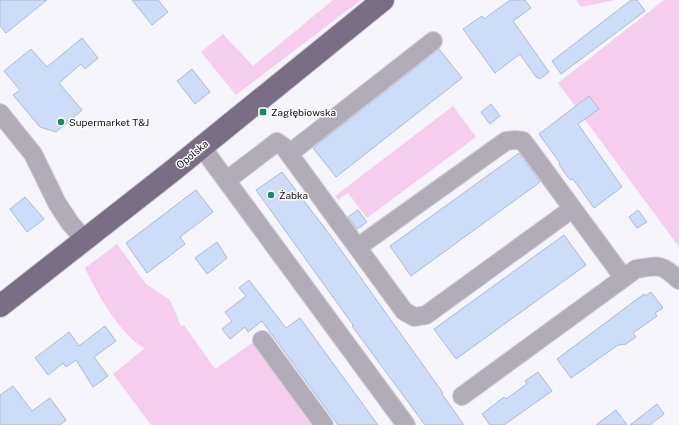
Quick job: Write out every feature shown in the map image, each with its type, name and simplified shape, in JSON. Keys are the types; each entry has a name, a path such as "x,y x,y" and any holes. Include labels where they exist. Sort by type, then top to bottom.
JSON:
{"main road":[{"name":"Opolska","path":"0,306 383,0"}],"street":[{"path":"290,153 433,41"},
{"path":"0,113 35,158 57,203 70,223 84,239"},
{"path":"358,247 506,141 515,140 523,141 622,277"},
{"path":"227,180 277,142 290,153 404,311 414,317 426,315 572,209"},
{"path":"201,146 406,425"},
{"path":"462,396 622,277 636,269 650,266 665,267 679,280"},
{"path":"262,340 324,425"}],"shaded area":[{"path":"333,0 361,0 236,95 201,52 223,34 253,66"},
{"path":"576,0 615,0 581,7"},
{"path":"664,0 679,0 679,247 558,83"},
{"path":"453,106 476,137 367,218 348,193 338,200 335,196"},
{"path":"117,244 146,284 170,300 181,326 184,325 215,369 255,341 314,425 151,425 113,374 145,348 136,343 127,335 110,313 85,268"}],"building":[{"path":"0,0 47,0 6,33 0,26"},
{"path":"132,0 158,0 168,12 152,25"},
{"path":"510,0 525,0 531,8 513,21 549,72 540,79 536,77 520,54 495,73 463,29 482,16 484,19"},
{"path":"631,0 637,0 645,11 561,74 552,61"},
{"path":"82,38 98,58 85,69 81,64 59,83 82,110 56,132 40,127 13,95 20,90 4,71 31,49 47,67"},
{"path":"439,49 462,78 336,177 313,148"},
{"path":"192,69 210,92 195,104 177,81"},
{"path":"589,96 599,109 578,124 622,187 594,208 573,179 571,180 566,175 559,164 560,163 539,134"},
{"path":"491,104 500,116 490,124 481,112"},
{"path":"519,153 540,182 411,276 390,246"},
{"path":"282,172 333,239 443,393 442,394 464,425 425,425 352,326 353,325 256,190"},
{"path":"196,190 213,212 180,237 185,244 147,273 126,243"},
{"path":"25,197 44,219 27,232 10,209"},
{"path":"358,210 367,222 357,229 348,217"},
{"path":"638,210 647,222 637,228 629,217"},
{"path":"564,235 586,265 456,359 434,329"},
{"path":"217,242 227,258 207,274 195,258"},
{"path":"249,280 286,328 300,318 378,425 338,425 262,321 248,332 245,327 230,339 222,329 232,321 225,312 246,296 239,288"},
{"path":"651,292 663,308 655,313 657,316 633,333 636,337 626,344 618,345 571,378 557,359 644,294 645,296"},
{"path":"105,326 116,341 94,357 108,376 93,387 76,360 66,367 63,363 48,375 35,358 69,332 79,346"},
{"path":"538,372 552,391 504,425 490,425 482,414 504,397 506,399 527,384 525,381"},
{"path":"13,386 32,411 50,398 66,420 60,425 0,425 0,395"},
{"path":"657,404 664,414 650,425 630,425"},
{"path":"616,410 627,425 596,425"}],"place":[{"name":"Zagłębiowska","path":"263,112"},
{"name":"Supermarket T&J","path":"61,122"},
{"name":"Żabka","path":"271,195"}]}
